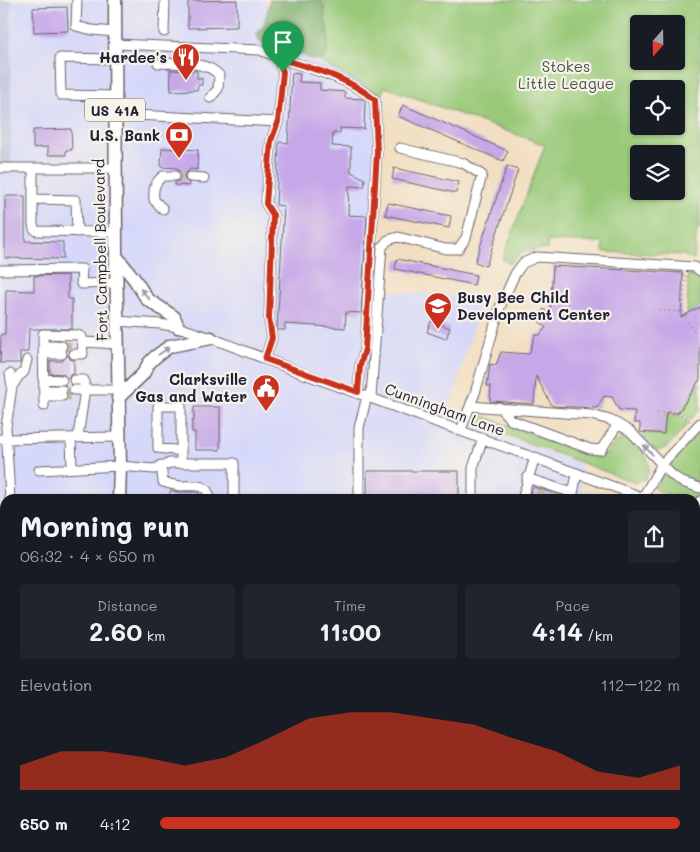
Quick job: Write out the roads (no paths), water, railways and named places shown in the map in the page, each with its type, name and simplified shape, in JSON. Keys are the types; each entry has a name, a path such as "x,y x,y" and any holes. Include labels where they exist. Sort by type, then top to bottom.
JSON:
{"highway":[{"name":"Fort Campbell Boulevard","path":"115,0 119,494"},
{"path":"116,256 147,299 174,317 178,327"},
{"path":"118,394 143,374 149,363 170,346 211,338"}],"street":[{"path":"77,0 76,26 115,38 260,50 278,58 317,70 362,89 375,100 377,152 365,349 360,366 358,392"},
{"path":"164,32 165,0"},
{"path":"115,59 60,58 61,95 115,96"},
{"path":"265,359 272,338 269,318 273,215 266,204 271,141 278,122 283,72 278,58"},
{"path":"158,63 204,66 215,70 219,75 218,89 210,98"},
{"path":"115,114 278,122"},
{"path":"359,494 359,428 369,396 382,247 388,240 398,237 446,249 458,249 466,238 482,175 463,163 400,148"},
{"path":"0,168 116,168"},
{"path":"33,168 33,224 37,232 116,232"},
{"path":"163,209 154,200 155,182 163,176 175,176"},
{"path":"190,177 204,178"},
{"path":"33,199 76,200 77,232"},
{"path":"461,430 500,307 515,274 523,264 537,257 695,267 700,271"},
{"path":"0,270 82,269 81,284 117,283"},
{"name":"Cunningham Lane","path":"117,321 178,327 211,338 634,494"},
{"path":"44,406 43,334 78,335 82,337 79,345 117,344"},
{"path":"43,346 62,346 43,346"},
{"path":"12,387 18,377 24,372 26,360"},
{"path":"10,374 12,387 4,438 10,494"},
{"path":"43,379 62,380"},
{"path":"72,468 79,393 84,380 74,380"},
{"path":"44,393 62,393"},
{"path":"79,393 118,394"},
{"path":"181,451 158,448 158,406 180,406 181,451 181,463"},
{"path":"470,406 591,415 610,420 630,431 677,479 700,488"},
{"path":"499,407 511,420 590,449 601,450 618,424"},
{"path":"647,494 662,464 698,425"},
{"path":"4,438 120,437"},
{"path":"473,494 473,468 483,438"},
{"path":"523,494 535,457"},
{"path":"39,470 120,466 154,469 170,463 234,463 234,494"},
{"path":"161,465 163,482 176,486 202,486 209,494"},
{"path":"572,494 577,473"},
{"path":"527,478 566,494"}],"tunnel":[{"path":"175,176 190,177"},
{"path":"62,346 74,347"},
{"path":"62,396 74,396"},
{"path":"540,494 542,488"}],"place":[{"name":"Hardee's","path":"186,81"},
{"name":"U.S. Bank","path":"179,159"},
{"name":"Busy Bee Child Development Center","path":"438,330"},
{"name":"Clarksville Gas and Water","path":"266,412"}],"park label":[{"name":"Stokes Little League","path":"566,74"}]}
